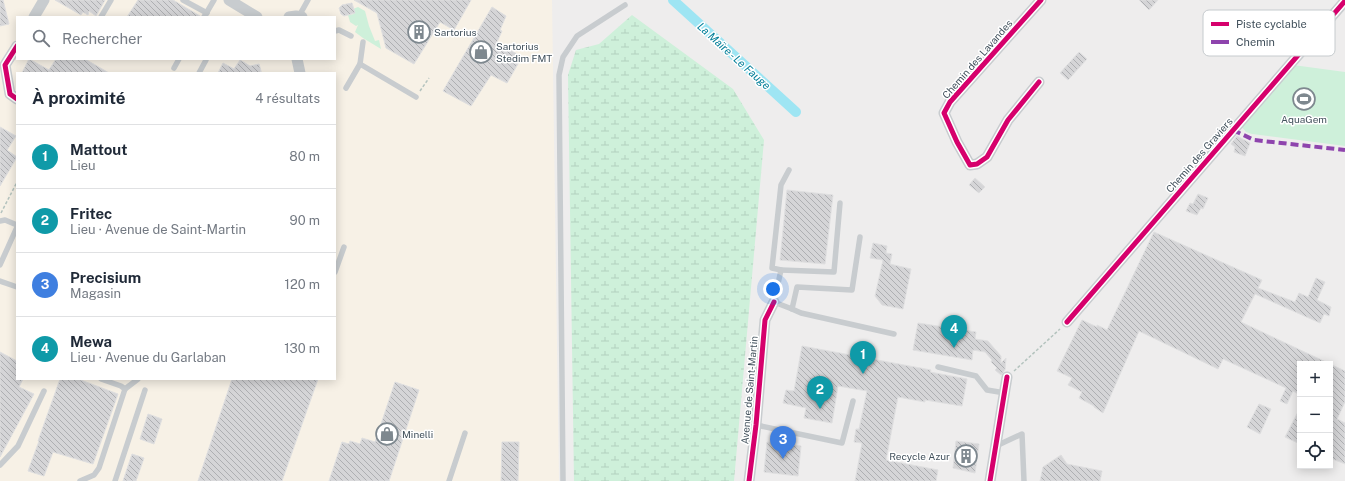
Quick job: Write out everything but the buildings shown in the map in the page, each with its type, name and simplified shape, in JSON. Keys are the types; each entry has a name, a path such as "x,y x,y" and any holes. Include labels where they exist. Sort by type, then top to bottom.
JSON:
{"street":[{"path":"35,16 44,0"},
{"path":"228,0 256,16"},
{"name":"Chemin des Lavandes","path":"1039,82 1008,120 987,157 977,164 970,165 957,142 944,113 950,102 1041,0"},
{"name":"Chemin des Graviers","path":"1335,13 1345,1"},
{"path":"16,48 3,67 10,94 16,98"},
{"name":"Chemin des Graviers","path":"1067,322 1297,56"},
{"path":"297,60 300,72"},
{"name":"Avenue de Saint-Martin","path":"749,481 756,425 765,320 774,302"},
{"path":"990,481 1007,377"}],"lane":[{"path":"102,16 111,0"},
{"path":"183,0 205,15 214,0"},
{"path":"298,16 308,0"},
{"path":"563,481 559,75 563,57 577,36 625,5"},
{"path":"336,31 339,30 351,36"},
{"path":"346,88 360,64 363,42"},
{"path":"174,68 178,60"},
{"path":"200,72 206,60"},
{"path":"360,64 416,97"},
{"path":"789,170 781,185 772,268 780,270 834,272 840,203"},
{"path":"0,221 5,220 16,226"},
{"path":"0,265 16,228"},
{"path":"792,308 797,287 852,290 860,237"},
{"path":"336,269 344,247"},
{"path":"780,270 774,302 792,308 801,313 894,334"},
{"path":"0,281 16,286"},
{"path":"938,367 976,376 987,390 1005,393"},
{"path":"104,380 125,389"},
{"path":"80,481 94,475 99,468 125,389 137,380"},
{"path":"115,481 144,390"},
{"path":"0,465 18,446 44,391"},
{"path":"756,425 842,443 853,401"},
{"path":"449,481 465,433"},
{"path":"996,446 1022,434 1024,481"}],"path":[{"path":"416,97 429,78"},
{"path":"0,214 16,184"},
{"path":"1007,377 1067,322"}],"shaded area":[{"path":"0,0 552,0 559,481 0,481"}],"green space":[{"path":"358,7 365,11 375,41 379,40 381,49 355,32 358,25 356,26 350,22 348,15 354,14 353,9"},
{"path":"632,15 733,89 764,140 734,481 574,481 568,75 576,50 599,44"},
{"name":"AquaGem","path":"1293,65 1345,72 1345,146 1252,134 1246,132 1240,125"}],"waterway":[{"name":"La Maïre - Le Fauge","path":"673,0 796,112"}],"marked path":[{"path":"1233,130 1254,140 1345,150"}],"cycle path":[{"path":"1039,82 1008,120 987,157 977,164 970,165 957,142 944,113 950,102 1041,0"},
{"path":"1335,13 1345,1"},
{"path":"16,48 5,65 10,94 16,98"},
{"path":"1067,322 1297,56"},
{"path":"749,481 756,425 765,320 774,302"},
{"path":"990,481 1007,377"}],"place":[{"name":"Sartorius","path":"419,32"},
{"name":"Sartorius Stedim FMT","path":"481,52"},
{"name":"AquaGem","path":"1304,99"},
{"name":"Mewa","path":"954,348"},
{"name":"Mattout","path":"863,374"},
{"name":"Fritec","path":"820,409"},
{"name":"Minelli","path":"387,434"},
{"name":"Recycle Azur","path":"966,456"},
{"name":"Precisium","path":"783,459"}]}
